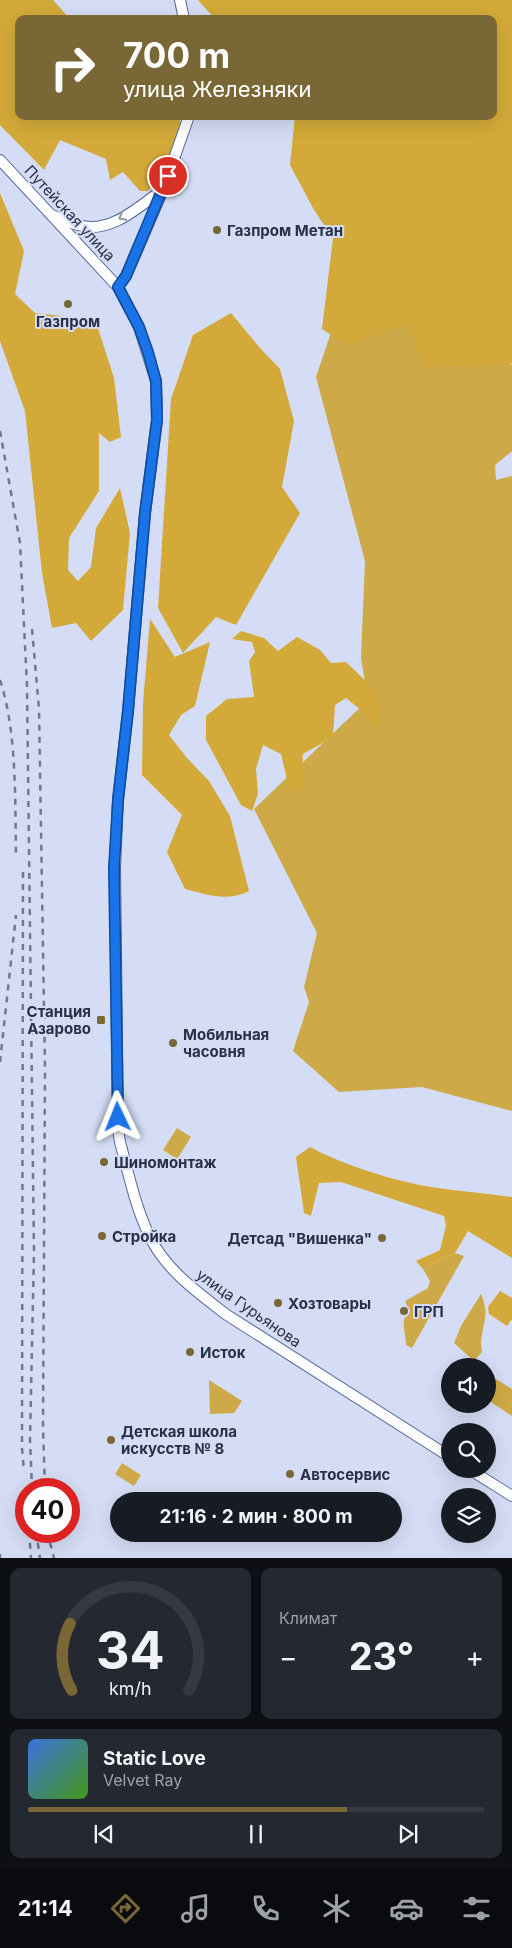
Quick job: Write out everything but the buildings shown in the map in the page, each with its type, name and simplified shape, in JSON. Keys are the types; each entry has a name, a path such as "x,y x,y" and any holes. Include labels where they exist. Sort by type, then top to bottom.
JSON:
{"street":[{"path":"180,0 183,15"},
{"path":"118,287 126,276 163,190 188,120"},
{"name":"Путейская улица","path":"0,160 118,287"},
{"path":"49,214 79,226 107,225 126,216 163,190"},
{"name":"улица Гурьянова","path":"118,287 139,327 148,352 156,381 157,420 145,513 128,711 118,800 114,868 117,1104 120,1142 148,1234 163,1258 194,1290 227,1314 441,1451"},
{"path":"483,1478 512,1496"}],"shaded area":[{"path":"0,0 53,0 66,15 15,15 15,120 180,120 165,169 148,191 140,191 123,172 110,180 106,159 60,140 44,170 0,125"},
{"path":"198,0 512,0 512,364 426,367 407,324 347,345 322,329 333,238 314,210 290,165 295,120 497,120 497,15 211,15"},
{"path":"0,193 24,251 15,294 35,313 96,322 114,378 121,437 110,442 99,433 99,491 69,538 68,570 78,581 91,567 96,528 120,488 130,533 123,610 91,641 76,623 52,628 42,573 25,411 0,341"},
{"path":"343,297 512,365 512,451 495,465 496,480 512,476 512,1111 422,1087 339,1092 293,1051 309,1002 304,987 317,933 254,809 368,700 361,658 365,561 316,377"},
{"path":"231,313 280,369 294,421 282,487 300,513 236,625 216,617 183,653 158,608 171,399 193,335"},
{"path":"150,619 175,657 210,642 195,706 181,715 169,735 187,758 209,781 230,816 249,891 241,894 225,897 185,889 167,852 182,815 142,775 143,703"},
{"path":"241,631 264,638 278,651 297,637 320,650 331,663 346,662 376,691 380,719 374,728 361,710 346,698 335,705 333,737 303,754 301,792 289,788 281,754 263,745 256,769 258,794 252,811 241,805 206,740 206,716 227,699 254,697 249,661 255,652 252,642 232,639"},
{"path":"177,1128 191,1137 177,1159 163,1150"},
{"path":"310,1147 369,1172 401,1181 431,1187 512,1197 512,1258 468,1231 455,1253 423,1269 416,1261 440,1250 446,1226 444,1216 341,1182 319,1183 311,1216 304,1213 296,1157"},
{"path":"455,1253 464,1256 412,1348 406,1345 404,1319 409,1310 405,1301 428,1288 430,1281 423,1269"},
{"path":"500,1291 512,1298 512,1319 507,1326 489,1314 488,1307"},
{"path":"481,1294 484,1302 485,1317 481,1344 482,1352 477,1358 471,1358 454,1343 461,1326"},
{"path":"496,1379 512,1389 512,1416 496,1405"},
{"path":"209,1380 242,1401 234,1413 210,1414"},
{"path":"122,1463 141,1475 134,1486 115,1474"}],"railway":[{"path":"0,431 20,543 27,686 34,1253 30,1439 32,1478"},
{"path":"32,629 39,709 45,1068 43,1427 45,1478"},
{"path":"0,680 10,721 14,766 16,854"},
{"path":"23,872 22,1448 24,1472"},
{"path":"0,1062 16,915"},
{"path":"30,1543 31,1558"},
{"path":"38,1543 40,1558"},
{"path":"50,1543 54,1558"}],"place":[{"name":"Газпром Метан","path":"217,230"},
{"name":"Газпром","path":"68,304"},
{"name":"Станция Азарово","path":"101,1020"},
{"name":"Мобильная часовня","path":"173,1043"},
{"name":"Шиномонтаж","path":"104,1162"},
{"name":"Стройка","path":"102,1236"},
{"name":"Детсад \"Вишенка\"","path":"382,1238"},
{"name":"Хозтовары","path":"278,1303"},
{"name":"ГРП","path":"404,1311"},
{"name":"Исток","path":"190,1352"},
{"name":"Детская школа искусств № 8","path":"111,1440"},
{"name":"Автосервис","path":"290,1474"}],"route":[{"path":"118,1117 114,868 118,800 128,711 145,513 157,420 156,381 148,352 139,327 118,287 126,276 168,176"}]}
